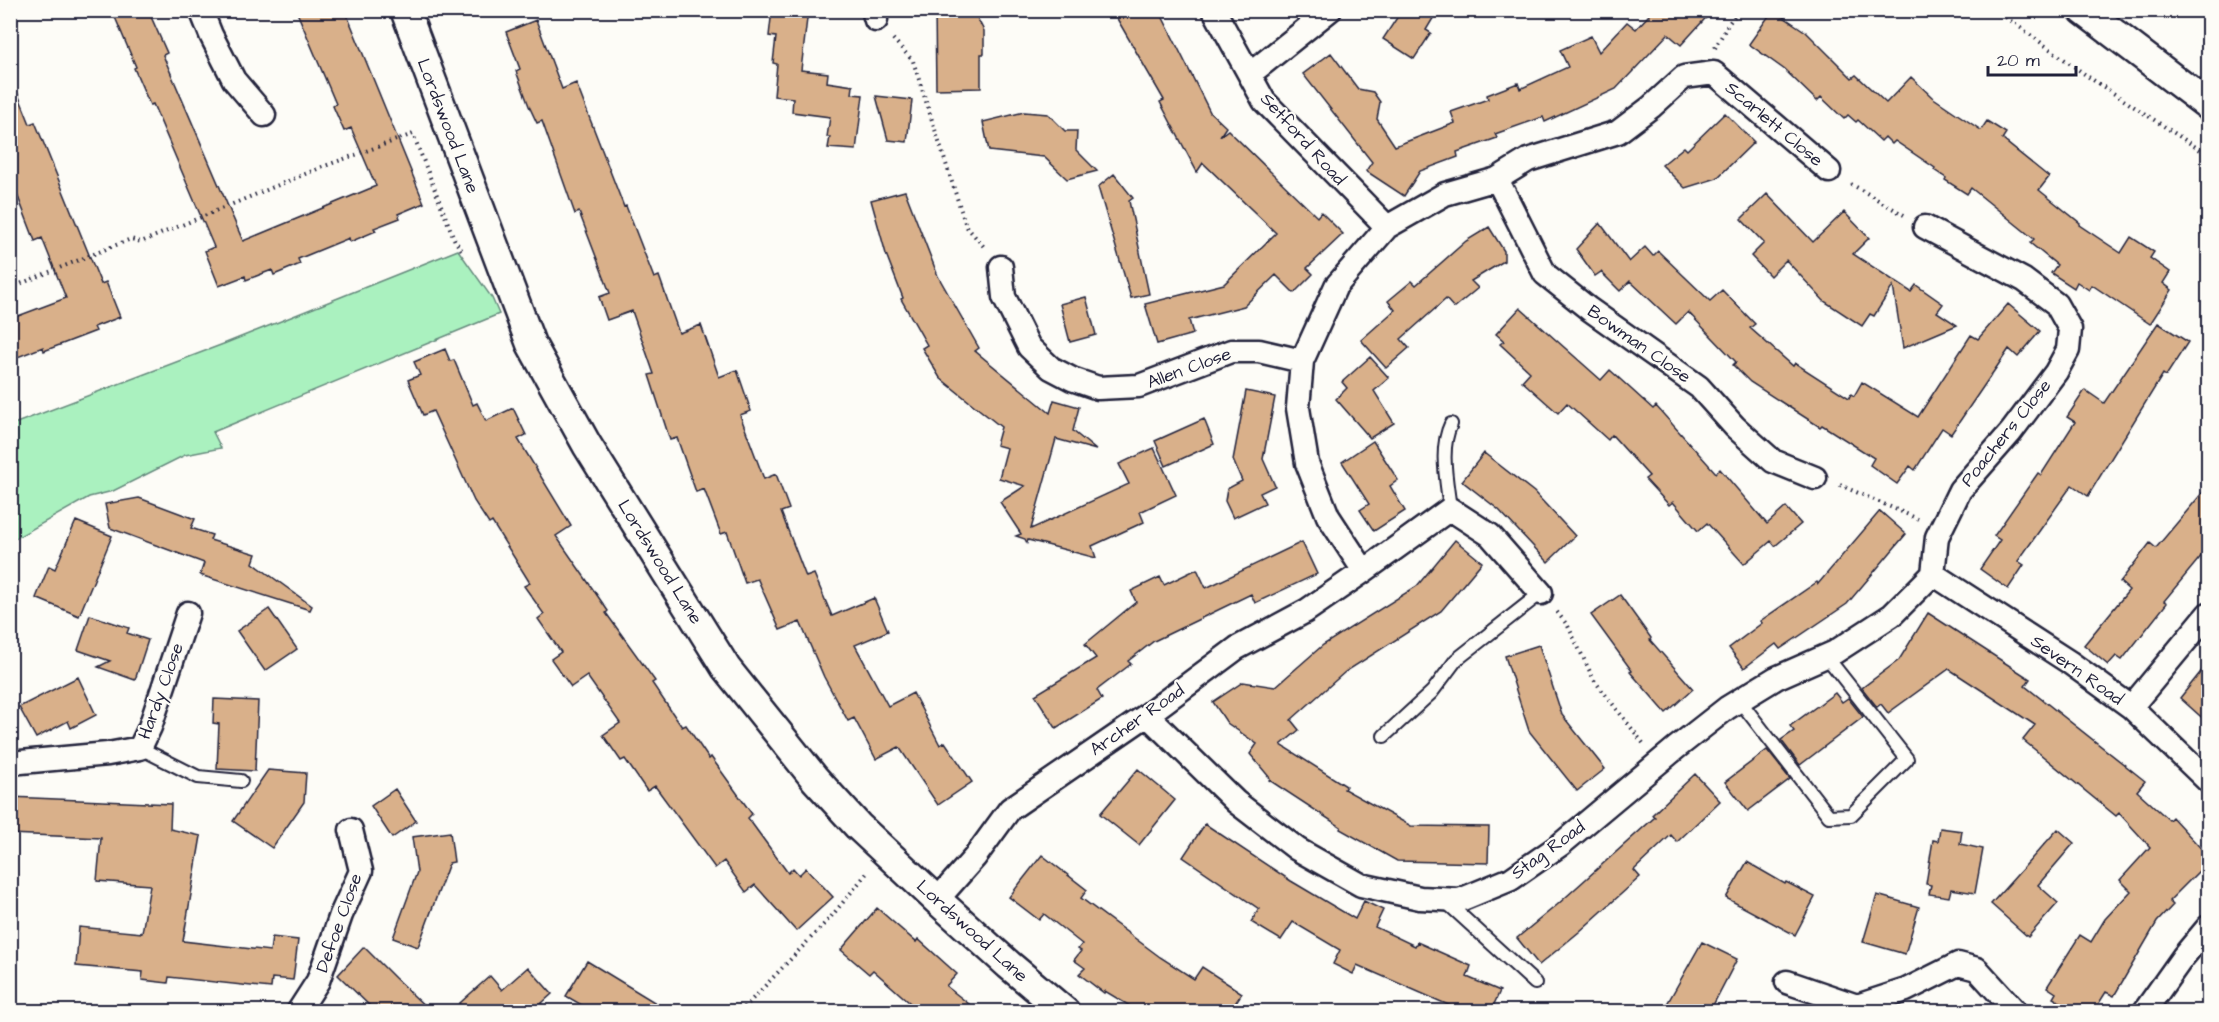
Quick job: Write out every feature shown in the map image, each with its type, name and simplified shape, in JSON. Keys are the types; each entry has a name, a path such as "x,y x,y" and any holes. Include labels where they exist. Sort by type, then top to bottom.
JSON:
{"street":[{"path":"201,10 234,80 264,115"},
{"name":"Lordswood Lane","path":"405,10 531,344 587,445 726,668 815,779 858,826 1009,965 1065,1011"},
{"name":"Setford Road","path":"1214,10 1264,101 1387,227"},
{"path":"1250,74 1330,10"},
{"path":"2083,10 2208,105"},
{"name":"Scarlett Close","path":"1701,75 1714,73 1829,171"},
{"path":"1364,572 1328,516 1307,463 1298,408 1302,362 1336,286 1387,227 1445,194 1497,179 1528,160 1618,132 1651,108 1684,77 1701,75"},
{"name":"Bowman Close","path":"1497,179 1545,274 1589,309 1699,387 1735,427 1773,461 1815,478"},
{"name":"Poachers Close","path":"1924,227 2024,280 2056,304 2070,329 2068,350 2056,372 2011,432 1960,490 1937,537 1934,574"},
{"name":"Allen Close","path":"1001,267 1004,297 1029,347 1051,368 1072,379 1098,388 1139,386 1231,351 1259,351 1302,362"},
{"path":"1450,509 1490,535 1541,594"},
{"name":"Archer Road","path":"937,900 975,857 1010,809 1147,715 1237,648 1305,611 1364,572 1450,509"},
{"name":"Stag Road","path":"1147,715 1236,802 1298,849 1361,885 1420,898 1460,900 1511,879 1560,845 1660,761 1739,700 1776,678 1835,652 1892,615 1934,574"},
{"name":"Severn Road","path":"1934,574 2069,662 2131,708 2208,781"},
{"name":"Hardy Close","path":"10,763 108,754 140,748 150,727 188,613"},
{"path":"2131,708 2208,614"},
{"name":"Defoe Close","path":"298,1011 318,981 341,915 361,871 351,830"},
{"path":"2144,1011 2182,957 2208,927"},
{"path":"1787,982 1857,1006 1906,990 1958,964 1977,969 2016,1011"}],"lane":[{"path":"1450,509 1445,466 1446,434 1451,424"},
{"path":"1384,736 1432,692 1455,660 1541,594"},
{"path":"1739,700 1829,816 1851,815 1907,759 1826,656"},
{"path":"140,748 198,777 241,781"},
{"path":"1444,899 1535,983"}],"path":[{"path":"1701,75 1729,23 1739,10"},
{"path":"1996,10 2090,78 2208,155"},
{"path":"875,15 913,61 966,226 1001,267"},
{"path":"10,288 130,239 141,242 322,167 413,134 455,241 468,259"},
{"path":"1829,171 1924,227"},
{"path":"1815,478 1826,479 1941,529"},
{"path":"1541,594 1568,626 1594,680 1636,735 1660,761"},
{"path":"740,1011 830,918 885,852"}],"green space":[{"path":"458,250 492,298 499,314 213,432 221,448 185,455 113,491 89,497 11,541 11,425 226,343"}],"building":[{"path":"112,10 148,10 167,53 163,55 243,241 376,186 351,128 344,131 333,106 336,104 296,10 345,10 424,203 398,214 400,218 374,228 376,231 350,242 349,238 298,259 300,264 274,275 272,270 246,280 245,276 219,286 205,251 214,247 153,104 150,105 134,68 136,67"},
{"path":"772,10 808,10 801,70 828,73 827,82 853,86 852,94 863,95 856,150 828,148 830,117 792,112 793,98 774,96 777,64 773,63 776,37 769,36"},
{"path":"935,10 973,10 984,31 981,88 936,89"},
{"path":"1112,10 1159,10 1210,112 1226,127 1220,136 1228,130 1317,217 1321,212 1343,234 1307,268 1313,274 1294,293 1276,275 1244,306 1189,320 1193,334 1157,344 1145,304 1224,284 1276,233 1203,163 1197,172 1160,102 1164,100"},
{"path":"1402,10 1438,10 1426,30 1431,33 1414,59 1383,39"},
{"path":"1643,10 1713,10 1681,45 1668,34 1616,89 1545,122 1543,117 1495,134 1497,138 1457,152 1458,157 1420,171 1404,196 1366,171 1372,162 1303,74 1331,53 1358,89 1373,92 1380,102 1377,119 1395,146 1455,123 1451,112 1488,99 1487,95 1518,83 1520,89 1568,67 1560,50 1591,36 1599,52 1627,22 1636,29 1649,15"},
{"path":"1773,10 1806,32 1852,78 1856,75 1886,103 1911,77 1932,97 1981,130 1987,121 2006,133 2002,139 2049,177 2039,190 2080,223 2079,225 2121,253 2131,237 2154,252 2150,258 2170,272 2163,283 2172,290 2150,324 2092,285 2089,290 2077,282 2074,288 2051,273 2057,265 2030,243 2034,239 1971,188 1967,194 1945,180 1946,178 1934,170 1935,168 1895,141 1892,144 1885,137 1881,141 1858,120 1856,122 1848,115 1844,119 1821,97 1817,101 1785,70 1749,44"},
{"path":"536,20 562,89 576,83 654,278 659,276 679,333 701,325 719,377 737,370 751,411 740,415 764,479 776,474 789,509 781,512 806,577 814,574 832,616 874,598 888,631 855,645 888,706 913,693 940,745 945,742 972,782 938,805 899,747 876,759 854,718 848,721 824,677 800,622 780,630 758,580 745,583 727,532 721,534 704,489 696,492 677,438 670,440 649,375 654,374 632,311 607,320 599,297 610,293 579,212 575,214 542,121 537,123 529,106 516,71 520,69 506,32"},
{"path":"10,79 12,79 30,124 35,122 101,284 106,282 120,317 94,327 96,331 44,351 43,347 10,360 10,319 66,298 42,238 35,241 10,176"},
{"path":"876,96 912,100 907,142 888,140"},
{"path":"1024,112 1048,114 1065,131 1077,131 1076,150 1097,171 1067,179 1044,157 989,151 983,122"},
{"path":"1725,113 1754,142 1717,178 1685,188 1662,165 1684,147 1687,150"},
{"path":"1114,174 1133,198 1129,201 1149,294 1131,298 1098,187"},
{"path":"905,191 938,276 979,348 975,351 1050,413 1054,400 1079,407 1073,431 1096,450 1056,439 1031,529 1129,484 1119,464 1154,448 1176,495 1140,512 1144,522 1092,546 1096,558 1028,540 1027,543 1025,539 1016,536 1021,534 1000,502 1025,486 999,478 1007,448 996,445 1001,427 940,378 922,348 927,345 901,299 903,298 886,254 871,200"},
{"path":"1767,194 1813,242 1844,212 1869,238 1853,254 1911,292 1916,285 1943,304 1937,312 1957,325 1903,348 1893,286 1874,316 1870,314 1862,326 1824,301 1786,260 1770,276 1751,256 1764,243 1741,219"},
{"path":"1600,223 1629,262 1645,247 1653,256 1658,251 1710,301 1722,290 1755,324 1750,328 1793,366 1795,363 1849,398 1851,394 1854,396 1862,382 1918,417 1971,335 1978,339 2008,304 2040,331 2018,357 2009,349 1951,434 1942,428 1915,470 1910,466 1897,484 1870,465 1874,458 1750,382 1733,365 1736,362 1688,312 1676,324 1630,281 1620,291 1601,272 1595,276 1576,249"},
{"path":"1489,227 1504,251 1504,261 1471,281 1478,288 1454,308 1446,299 1401,339 1409,348 1386,368 1361,340 1395,310 1388,301 1412,281 1416,285 1466,241"},
{"path":"1086,297 1096,335 1070,342 1060,304"},
{"path":"1520,308 1601,380 1610,370 1653,409 1656,406 1716,473 1720,469 1767,524 1786,507 1801,524 1775,546 1771,541 1744,564 1707,523 1698,531 1673,502 1669,505 1645,479 1649,476 1612,435 1608,440 1567,403 1558,413 1522,381 1530,372 1500,344 1504,341 1496,334"},
{"path":"2158,323 2188,342 2166,376 2163,374 2088,496 2072,485 2018,561 2024,565 2008,589 1980,569 2000,540 1994,536 2038,473 2041,475 2075,422 2067,417 2085,390 2104,403"},
{"path":"445,349 450,361 454,360 473,405 477,403 486,421 513,408 526,435 518,439 571,526 556,536 608,611 606,613 655,681 652,683 682,727 686,725 709,759 711,757 752,814 748,818 788,873 793,868 799,875 806,868 833,897 796,931 755,885 746,892 724,861 715,868 655,786 647,791 625,759 621,761 603,735 620,723 587,676 571,687 551,659 561,652 538,619 544,614 524,586 530,583 492,522 489,524 474,501 433,411 423,415 408,380 420,375 414,362"},
{"path":"1370,357 1389,378 1374,391 1394,423 1370,438 1336,399 1347,388 1342,382"},
{"path":"1246,391 1275,397 1263,459 1275,486 1260,493 1265,503 1233,518 1225,501 1227,489 1242,481 1233,460"},
{"path":"1204,419 1214,444 1166,466 1155,441"},
{"path":"1373,441 1398,480 1390,486 1405,511 1374,531 1360,510 1369,504 1342,462"},
{"path":"1484,453 1534,492 1575,536 1548,562 1499,510 1462,481"},
{"path":"2208,486 2208,548 2164,601 2167,603 2122,660 2116,656 2108,665 2084,645 2129,590 2120,582 2150,543 2156,548"},
{"path":"139,498 195,519 191,528 212,535 210,540 256,554 253,563 312,606 310,610 200,575 204,563 110,528 105,504"},
{"path":"1880,511 1906,534 1847,604 1780,649 1776,644 1744,668 1729,648 1762,623 1760,621 1817,582 1818,584"},
{"path":"76,521 112,536 79,616 36,598 49,566 55,569"},
{"path":"1455,540 1482,562 1441,611 1345,672 1291,720 1299,730 1281,745 1346,786 1344,789 1411,826 1489,827 1488,863 1397,861 1340,829 1341,827 1269,780 1270,778 1250,754 1257,744 1227,723 1213,702 1243,682 1275,687 1323,645 1417,586"},
{"path":"1302,542 1317,574 1255,603 1251,594 1154,641 1128,661 1131,664 1097,690 1102,699 1056,728 1035,695 1096,658 1085,644 1136,602 1131,591 1160,577 1164,585 1197,569 1206,588"},
{"path":"1620,595 1651,638 1650,640 1693,689 1666,713 1630,672 1632,671 1591,615"},
{"path":"269,609 297,649 265,671 237,631"},
{"path":"1928,613 2030,679 2025,686 2145,781 2137,791 2169,820 2172,817 2208,856 2208,862 2169,901 2173,905 2157,922 2114,996 2106,992 2094,1011 2075,1011 2053,998 2056,993 2047,987 2080,935 2091,942 2105,919 2131,891 2120,880 2150,847 2119,813 2116,816 2023,740 2035,725 1949,669 1888,713 1881,704 1877,707 1862,688 1899,660"},
{"path":"90,615 129,628 127,633 148,640 135,680 98,667 110,661 78,650"},
{"path":"1539,645 1562,715 1605,769 1577,791 1529,731 1505,656"},
{"path":"2208,663 2208,723 2180,698"},
{"path":"78,677 96,715 71,728 68,721 36,738 19,707"},
{"path":"1835,693 1842,702 1848,698 1863,717 1800,765 1781,740 1794,731 1790,726"},
{"path":"214,699 258,701 255,771 217,769 219,724 213,723"},
{"path":"1767,750 1790,779 1748,811 1725,782"},
{"path":"1138,769 1175,800 1139,845 1100,814"},
{"path":"268,770 306,773 304,802 272,848 233,821"},
{"path":"1695,774 1720,801 1677,842 1671,835 1634,870 1640,877 1539,965 1517,938 1655,817 1652,815"},
{"path":"395,789 416,821 392,838 371,806"},
{"path":"10,797 171,804 170,829 201,836 183,941 270,951 272,937 298,940 293,980 272,978 271,988 169,977 168,983 142,980 143,972 76,966 79,927 142,933 150,885 97,881 101,838 10,834"},
{"path":"1205,824 1291,881 1355,919 1364,901 1383,910 1375,927 1415,946 1417,942 1471,966 1467,977 1500,991 1491,1011 1462,1011 1357,965 1353,974 1333,964 1340,950 1293,922 1281,940 1251,922 1259,909 1183,857"},
{"path":"1940,828 1962,831 1960,844 1983,849 1975,893 1951,889 1949,897 1929,894 1931,885 1926,884 1933,840 1938,841"},
{"path":"2058,829 2074,843 2038,885 2058,903 2028,937 1991,904"},
{"path":"450,832 454,862 449,863 418,947 393,938 417,872 412,837"},
{"path":"1042,855 1087,890 1081,898 1160,957 1194,979 1202,967 1242,993 1230,1011 1138,1011 1105,991 1104,993 1079,974 1085,968 1074,960 1081,951 1078,949 1082,944 1044,914 1039,920 1009,897"},
{"path":"1747,862 1785,884 1786,882 1815,897 1795,935 1726,898"},
{"path":"1877,895 1919,907 1905,954 1863,942"},
{"path":"877,908 916,942 918,939 957,974 946,986 978,1011 919,1011 873,970 869,974 841,950"},
{"path":"1702,942 1737,959 1710,1011 1663,1011"},
{"path":"364,947 430,1011 375,1011 338,975"},
{"path":"587,961 669,1011 592,1011 566,996"},
{"path":"528,967 552,994 533,1011 451,1011 490,976 502,990"}]}
